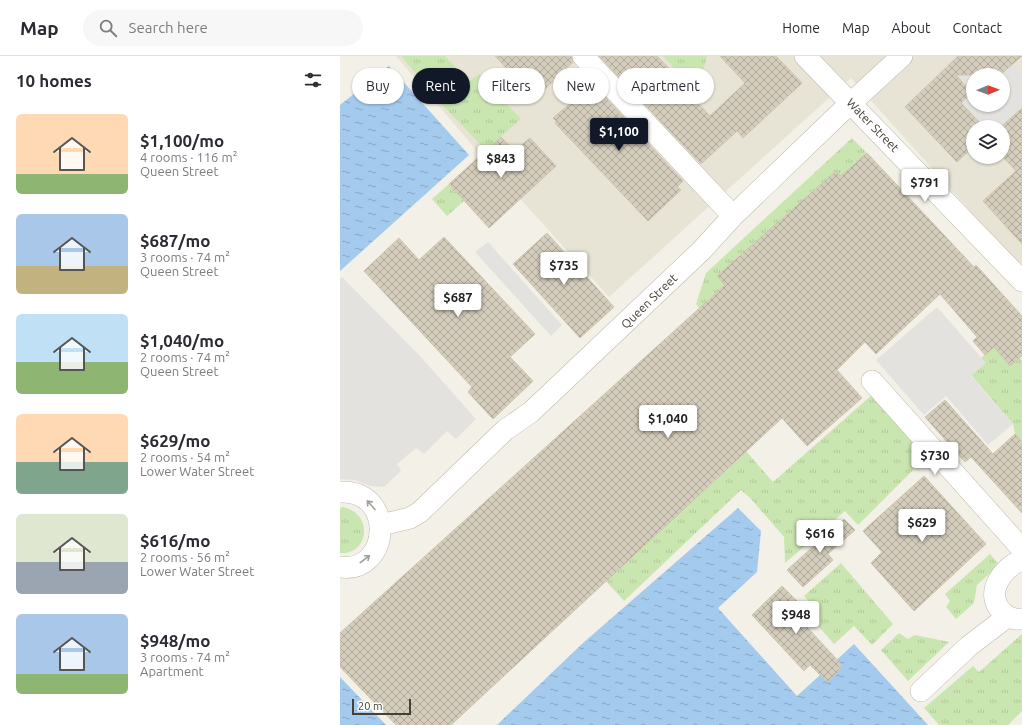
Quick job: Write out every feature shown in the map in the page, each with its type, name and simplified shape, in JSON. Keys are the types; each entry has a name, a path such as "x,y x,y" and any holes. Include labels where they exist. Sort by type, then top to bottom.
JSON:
{"street":[{"path":"583,56 733,216"},
{"name":"Water Street","path":"806,56 852,102 1022,281"},
{"name":"Queen Street","path":"381,525 410,518 420,512 505,430 531,412 601,347 701,251 733,216 902,56"},
{"path":"872,381 1022,549"},
{"path":"340,492 347,491 360,495 370,502 378,513 381,525 380,537 376,549 368,559 357,565 340,567"},
{"path":"921,691 969,646 1014,618 998,608 994,598 994,590 1007,570 1022,560"}],"shaded area":[{"path":"396,56 1022,56 1022,269 851,78 609,297 478,152 437,104 470,104 470,68 412,68 412,75"},
{"path":"957,56 963,56 969,68 966,68 966,86 947,66"},
{"path":"1013,63 1022,74 1022,108 1009,120 977,120 970,112 1010,112 1010,68 1008,68"},
{"path":"966,98 966,108 961,103"},
{"path":"488,242 562,325 551,336 475,252"},
{"path":"342,277 419,355 476,419 456,439 447,431 424,454 416,448 397,464 401,471 384,487 370,486 355,480 340,479 340,279"},
{"path":"937,307 986,363 971,376 1013,424 988,445 946,396 924,415 876,360"}],"green space":[{"path":"401,56 445,56 456,68 412,68"},
{"path":"663,56 707,56 704,68 674,68"},
{"path":"478,75 478,104 507,104 521,119 486,150 442,104 470,104 470,81"},
{"path":"852,138 867,153 841,176 836,171 717,276 725,285 699,308 696,304 706,273"},
{"path":"449,184 464,201 447,216 432,199"},
{"path":"994,347 1010,366 1020,358 1022,360 1022,442 1015,434 1013,424 971,375 985,363 981,358"},
{"path":"873,394 926,457 858,525 845,511 785,563 784,537 752,500 741,490 624,601 606,581 745,450 773,482"},
{"path":"343,507 353,511 360,517 364,533 362,541 357,548 350,552 340,553 340,508"},
{"path":"990,554 999,565 977,585 974,603 956,619 946,607 950,601 945,594"},
{"path":"841,563 893,624 872,645 854,626 834,644 806,612 812,605 804,596"},
{"path":"899,633 908,639 915,635 949,642 908,681 881,650"},
{"path":"1022,634 1022,711 1008,725 939,725 924,708 973,666 979,672"}],"water":[{"path":"404,83 412,92 412,104 423,104 469,155 340,271 340,105 352,95 352,104 404,104"},
{"path":"738,508 761,531 757,572 718,608 797,696 854,644 928,725 497,725 583,643"},
{"path":"340,677 386,725 340,725"}],"building":[{"path":"495,56 571,56 573,62 567,68 553,68 553,81 545,89 545,68 506,68"},
{"path":"599,56 657,56 669,68 617,68 617,75"},
{"path":"720,56 776,56 802,83 743,138 737,131 701,164 644,104 699,104 710,116 745,83"},
{"path":"958,56 1022,56 1008,68 966,68 966,75 956,75 966,86 966,98 961,103 966,108 966,112 970,112 977,120 966,120 966,154 957,162 905,107"},
{"path":"609,101 683,181 677,187 681,190 648,221 555,123 557,122 553,118 569,104 609,104"},
{"path":"1022,108 1022,244 983,201 1016,171 1010,164 1010,120 1009,120"},
{"path":"501,137 514,151 530,138 556,166 489,228 449,184"},
{"path":"867,153 974,267 976,265 1022,316 1022,356 1010,366 994,347 985,355 973,341 977,337 940,294 876,354 865,342 837,370 862,398 807,446 782,418 451,725 396,725 340,667 340,633 725,285 717,276 836,171 841,176"},
{"path":"547,233 614,307 580,338 513,264"},
{"path":"444,237 535,334 510,357 533,381 493,419 468,392 472,387 364,271 399,238 419,260"},
{"path":"945,400 993,454 1015,434 1022,442 1022,513 971,457 965,462 925,417"},
{"path":"924,476 986,544 914,611 871,563 882,552 863,531"},
{"path":"844,519 855,530 828,554 833,560 803,587 787,570"},
{"path":"782,586 801,605 793,612 842,665 838,669 839,671 827,682 810,665 804,671 752,615"}]}
